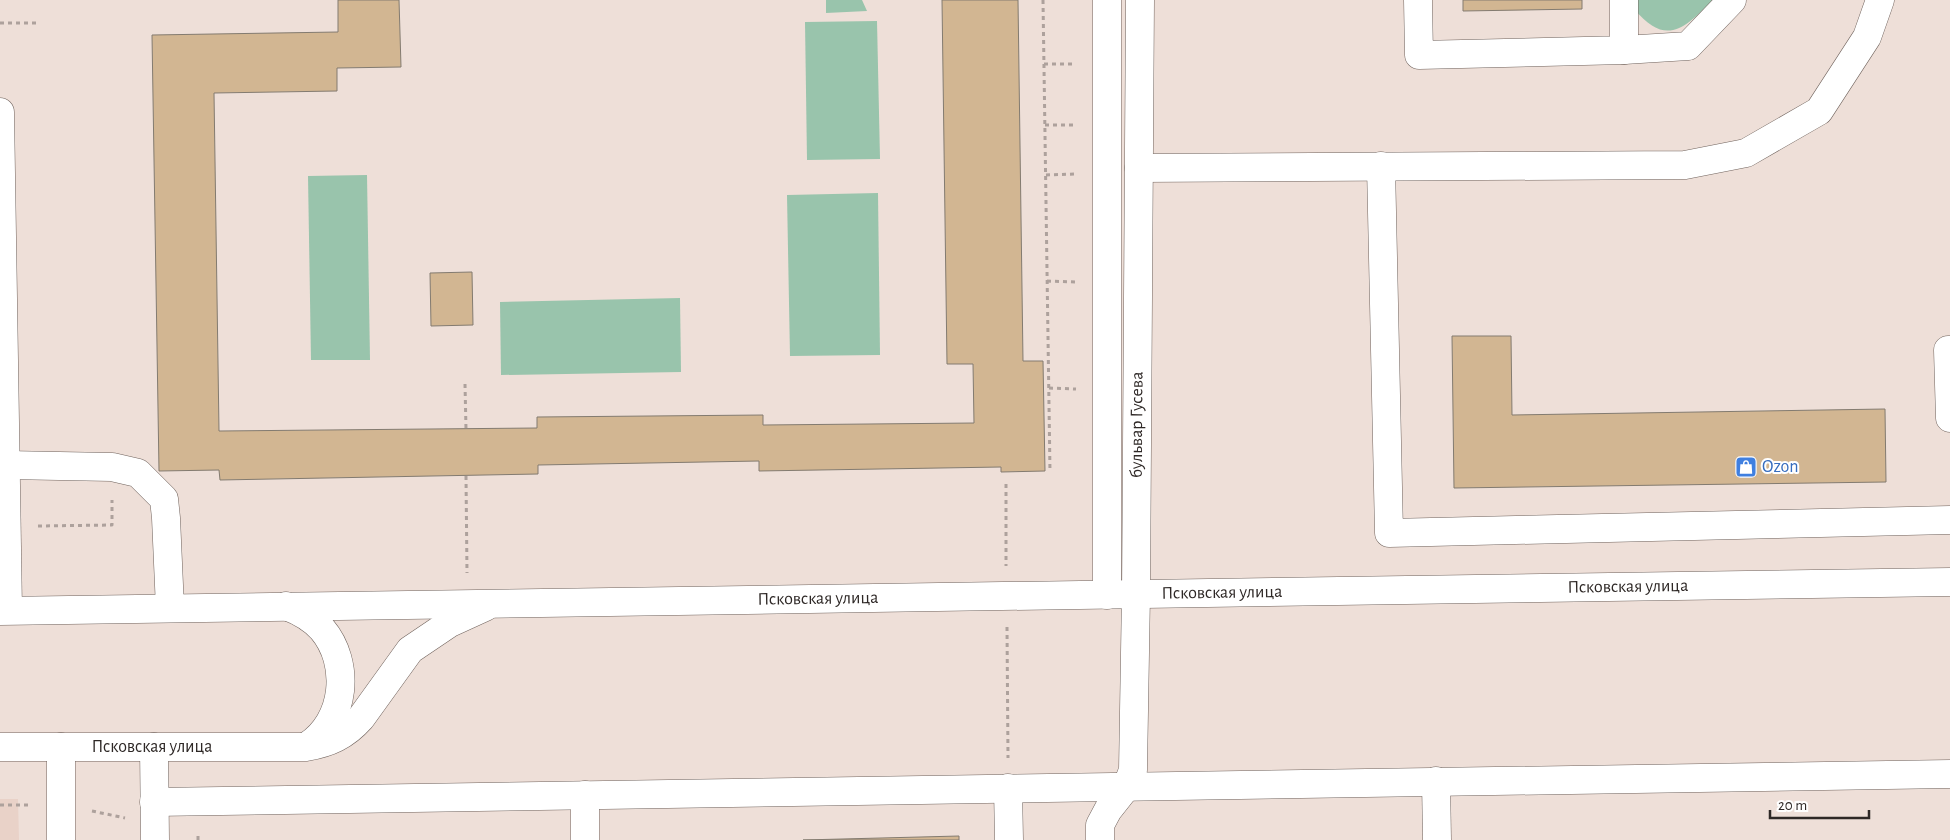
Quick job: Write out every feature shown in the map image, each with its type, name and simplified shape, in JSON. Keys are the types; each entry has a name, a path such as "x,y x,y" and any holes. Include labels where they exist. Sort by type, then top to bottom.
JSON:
{"street":[{"path":"1106,595 1107,0"},
{"name":"бульвар Гусева","path":"1100,840 1100,824 1108,810 1127,786 1133,770 1140,0"},
{"path":"1418,0 1419,55 1624,50 1688,46 1732,0"},
{"path":"1624,0 1624,50"},
{"path":"1139,168 1685,165 1746,153 1819,111 1867,37 1880,0"},
{"path":"0,112 7,526 4,610"},
{"path":"1381,166 1390,533 1950,520"},
{"path":"1950,350 1948,350 1950,418"},
{"path":"6,466 112,467 138,473 164,499 170,608"},
{"name":"Псковская улица","path":"4,610 1950,582"},
{"name":"Псковская улица","path":"0,747 306,746 331,741 352,728 410,650 450,623 495,603"},
{"name":"Псковская улица","path":"286,606 305,615 321,628 333,646 340,670 340,696 333,716 322,734 306,746"},
{"path":"61,747 61,840"},
{"path":"154,747 155,840"},
{"path":"154,802 1950,774"},
{"path":"1436,781 1437,840"},
{"path":"1008,788 1009,840"},
{"path":"585,795 585,840"}],"path":[{"path":"1043,0 1050,472"},
{"path":"0,23 39,23"},
{"path":"465,384 466,428"},
{"path":"466,476 467,603"},
{"path":"1006,484 1008,788"},
{"path":"7,526 112,525 112,500"}],"shaded area":[{"path":"0,799 18,799 19,840 0,840"}],"green space":[{"path":"826,0 862,0 867,11 826,13"},
{"path":"1634,0 1713,0 1684,26 1675,30 1665,30 1656,28 1645,21 1634,9"},
{"path":"877,21 880,159 807,160 805,22"},
{"path":"367,175 370,360 311,360 308,176"},
{"path":"878,193 880,355 790,356 787,195"},
{"path":"680,298 681,372 501,375 500,302"}],"building":[{"path":"338,0 399,0 401,67 337,68 337,91 214,93 219,431 537,428 537,417 763,415 763,425 974,423 973,364 947,364 942,0 1018,0 1023,361 1043,361 1045,471 1001,472 1001,467 759,471 759,461 538,465 538,474 220,480 219,470 159,471 152,35 338,32"},
{"path":"1463,0 1582,0 1582,9 1463,11"},
{"path":"472,272 473,325 431,326 430,273"},
{"path":"1452,336 1511,336 1512,415 1885,409 1886,482 1454,488"},
{"path":"959,836 959,840 803,840"}],"place":[{"name":"Ozon","path":"1746,467"}]}
